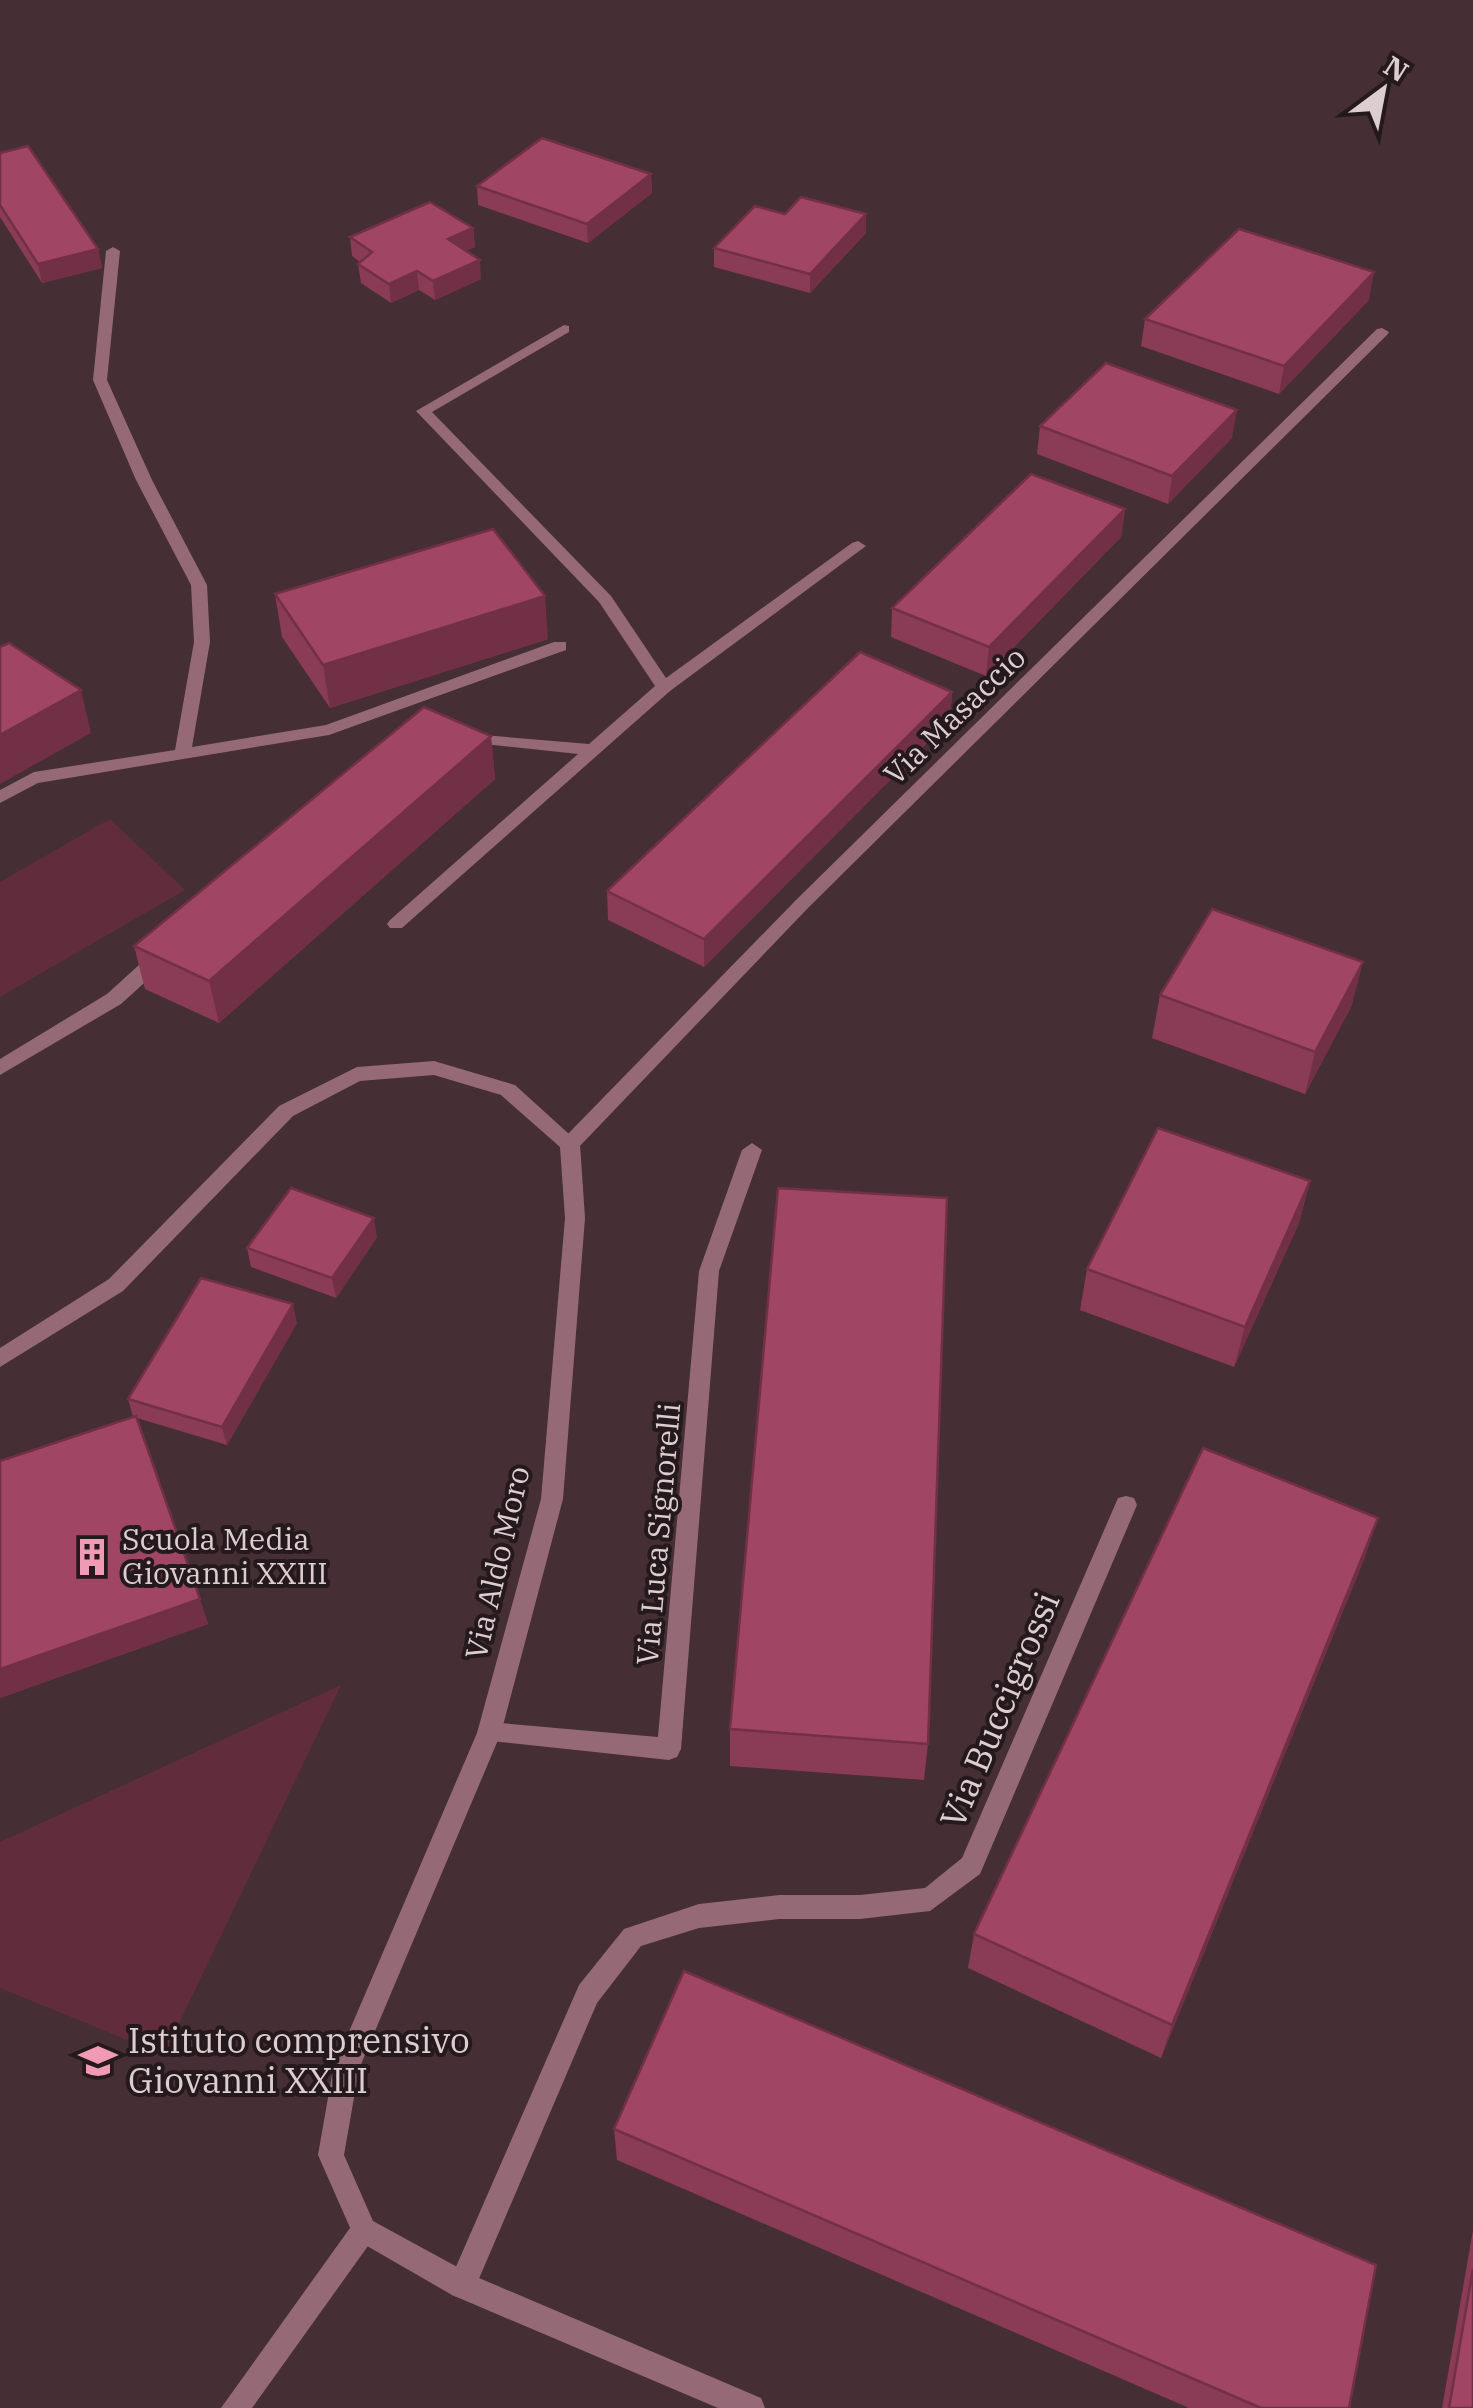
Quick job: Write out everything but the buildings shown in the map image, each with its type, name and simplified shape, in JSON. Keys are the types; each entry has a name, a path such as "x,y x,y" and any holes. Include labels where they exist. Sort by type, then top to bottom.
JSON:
{"street":[{"path":"113,251 100,380 144,480 200,585 202,642 183,751"},
{"path":"564,329 423,410 605,599 664,687"},
{"name":"Via Masaccio","path":"570,1144 802,904 1382,332"},
{"path":"396,924 664,687 858,546"},
{"path":"0,797 34,778 329,730 560,646"},
{"path":"446,735 593,750"},
{"path":"0,1068 114,999 173,946"},
{"path":"0,1359 116,1285 286,1111 357,1074 434,1068 508,1090 570,1144"},
{"name":"Via Aldo Moro","path":"364,2230 331,2154 346,2069 489,1732 552,1499 575,1218 570,1144"},
{"name":"Via Luca Signorelli","path":"489,1732 669,1749 709,1271 752,1150"},
{"name":"Via Buccigrossi","path":"462,2285 588,1994 633,1937 700,1916 779,1907 860,1907 930,1899 971,1866 1126,1505"},
{"path":"236,2408 364,2230 462,2285 752,2408"}],"shaded area":[{"path":"110,819 185,890 0,997 0,882"},
{"path":"341,1685 164,2055 0,1988 0,1842"}],"place":[{"name":"Scuola Media Giovanni XXIII","path":"92,1557"},
{"name":"Istituto comprensivo Giovanni XXIII","path":"98,2061"}]}
